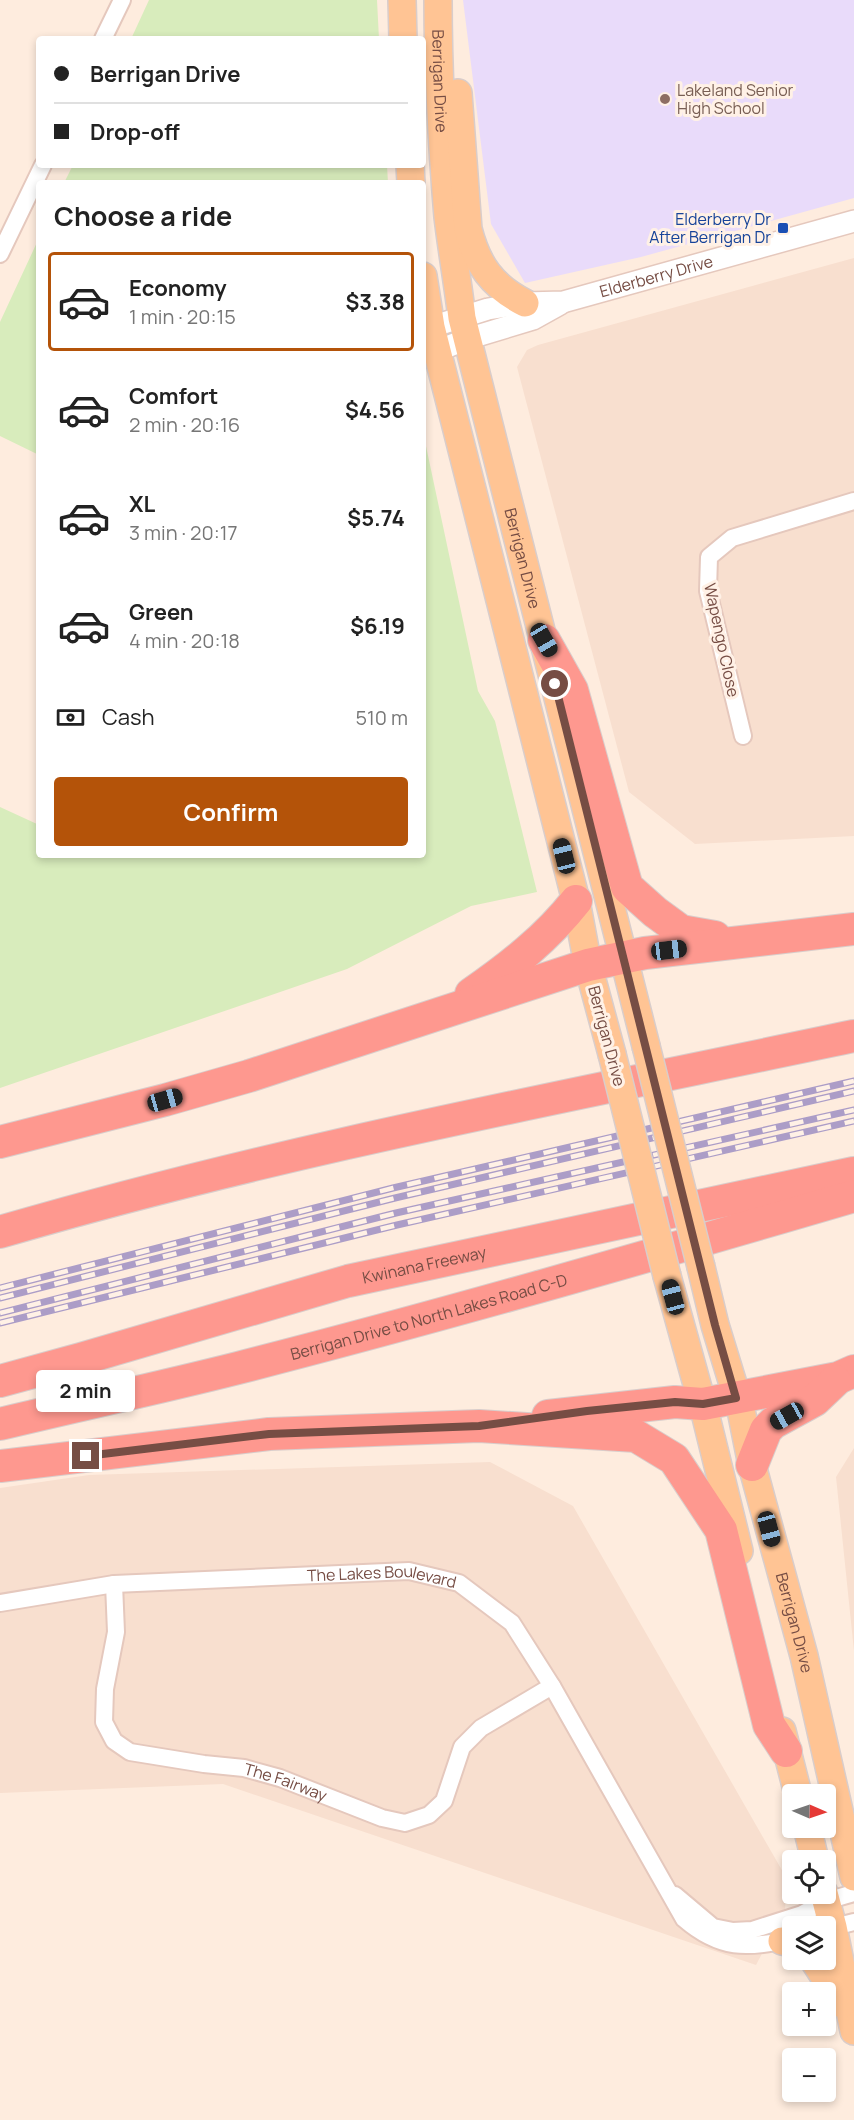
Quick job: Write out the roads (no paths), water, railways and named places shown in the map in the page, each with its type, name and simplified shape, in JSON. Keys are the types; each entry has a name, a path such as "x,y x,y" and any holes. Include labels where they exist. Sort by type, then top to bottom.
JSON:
{"highway":[{"path":"544,640 572,690 627,887 654,912 681,931 740,941"},
{"path":"448,1009 494,978 551,931 576,901"},
{"path":"0,1142 249,1076 588,965 645,953 854,929"},
{"path":"3,1231 184,1182 361,1141 854,1036"},
{"name":"Kwinana Freeway","path":"0,1381 348,1281 854,1173"},
{"name":"Berrigan Drive to North Lakes Road C-D","path":"0,1424 236,1369 353,1338 548,1285 854,1196"},
{"path":"479,1426 566,1413 675,1402 703,1404 846,1374"},
{"path":"752,1465 766,1430 773,1423 815,1400 846,1374"},
{"path":"0,1466 269,1434 479,1426 636,1436 674,1459 722,1530 770,1725 786,1751"}],"main road":[{"path":"402,0 403,36"},
{"name":"Berrigan Drive","path":"438,0 438,66 444,168 465,329 616,932 625,958 715,1325 741,1410 752,1465 804,1656 854,1877"},
{"path":"443,0 455,43 468,229 473,248 496,285 507,294 525,303"},
{"name":"Berrigan Drive","path":"426,293 434,339 576,901 588,965 703,1404 795,1784"},
{"path":"833,1915 852,2025"},
{"path":"820,1970 852,2025"}],"street":[{"path":"104,36 122,0"},
{"path":"0,254 42,168"},
{"name":"Elderberry Drive","path":"434,339 465,329 533,319 563,302 854,221"},
{"name":"Elderberry Drive","path":"465,329 488,309 525,303 563,302"},
{"name":"Wapengo Close","path":"743,736 708,591 709,556 732,538 854,501"},
{"name":"The Lakes Boulevard","path":"0,1603 114,1584 409,1571 459,1583 512,1623 552,1686 684,1919 699,1932 733,1945 751,1947 782,1942"},
{"name":"The Fairway","path":"114,1584 116,1632 105,1689 104,1722 114,1741 130,1752 244,1768 280,1778 382,1818 405,1823 429,1815 444,1801 462,1747 481,1728 552,1686"},
{"name":"The Lakes Boulevard","path":"670,1891 713,1927 733,1931 752,1930 802,1914 833,1915 854,1893"}],"railway":[{"path":"0,1288 393,1188 854,1081"},
{"path":"0,1298 395,1198 854,1091"},
{"path":"0,1313 396,1213 854,1110"},
{"path":"0,1323 397,1225 854,1121"}],"place":[{"name":"Lakeland Senior High School","path":"665,99"},
{"name":"Elderberry Dr After Berrigan Dr","path":"783,228"}]}
